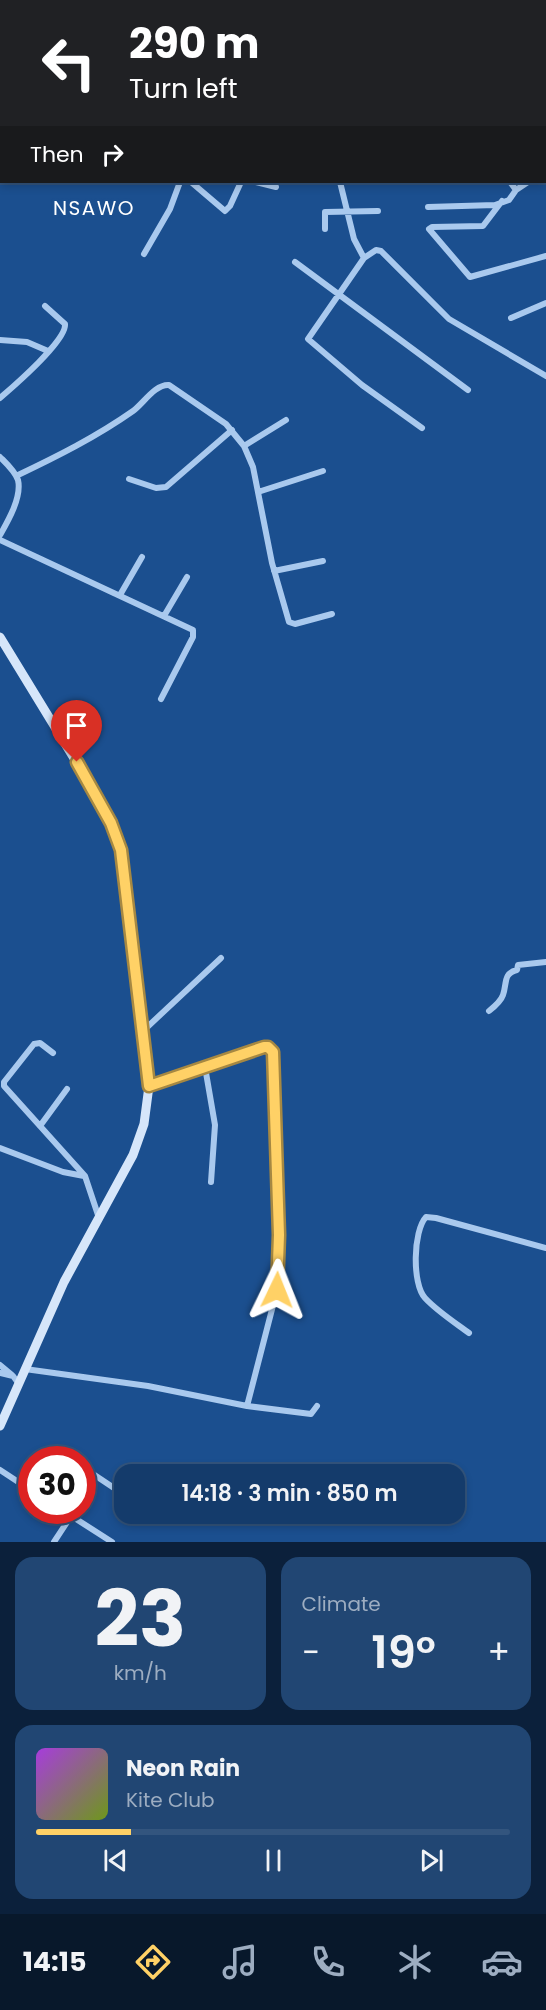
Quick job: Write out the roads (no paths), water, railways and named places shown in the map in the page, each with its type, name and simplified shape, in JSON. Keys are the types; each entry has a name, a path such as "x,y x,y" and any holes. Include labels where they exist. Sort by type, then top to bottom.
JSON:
{"street":[{"path":"144,254 170,209 180,183"},
{"path":"191,183 225,211 230,206 241,183"},
{"path":"260,183 276,187"},
{"path":"340,183 354,239 364,258"},
{"path":"511,183 516,190"},
{"path":"428,207 495,205 509,200 516,190 526,183"},
{"path":"502,201 483,226 432,226 429,229 470,277 546,256"},
{"path":"325,229 325,212 378,210"},
{"path":"422,428 362,385 310,342 309,335 338,293 364,258 376,250 381,251 449,318 546,376"},
{"path":"295,262 468,390"},
{"path":"511,318 546,303"},
{"path":"0,398 65,332 66,326 45,306"},
{"path":"0,340 20,340 48,351"},
{"path":"16,476 90,439 134,411 158,388 166,384 186,394 232,430 244,446 253,467 274,571 290,623 295,624 332,614"},
{"path":"244,446 286,420"},
{"path":"129,479 156,488 166,487 232,430"},
{"path":"0,457 16,476 18,488 15,501 0,535"},
{"path":"258,492 323,471"},
{"path":"0,540 192,629 194,634 161,699"},
{"path":"120,595 142,557"},
{"path":"274,571 324,561"},
{"path":"164,616 187,578"},
{"path":"0,637 94,791 117,836 125,872 149,1086 147,1112 140,1137 64,1282 25,1369 16,1380 0,1426"},
{"path":"143,1031 221,958"},
{"path":"489,1011 502,997 510,971 517,970 518,965 522,963 546,962"},
{"path":"53,1053 36,1042 4,1082 6,1089 85,1176 99,1218"},
{"path":"149,1086 264,1047 271,1049 274,1054 279,1235 277,1290 248,1406"},
{"path":"205,1067 215,1125 211,1182"},
{"path":"40,1126 67,1089"},
{"path":"0,1148 63,1172 85,1176"},
{"path":"469,1333 423,1296 416,1268 416,1247 422,1222 426,1217 546,1248"},
{"path":"0,1365 16,1380"},
{"path":"25,1369 148,1386 248,1406 311,1414 317,1406"},
{"path":"0,1373 16,1380"},
{"path":"0,1470 18,1482"},
{"path":"96,1476 114,1488"},
{"path":"54,1542 66,1524"},
{"path":"84,1524 112,1542"}],"district":[{"name":"NSAWO","path":"94,208"}]}
